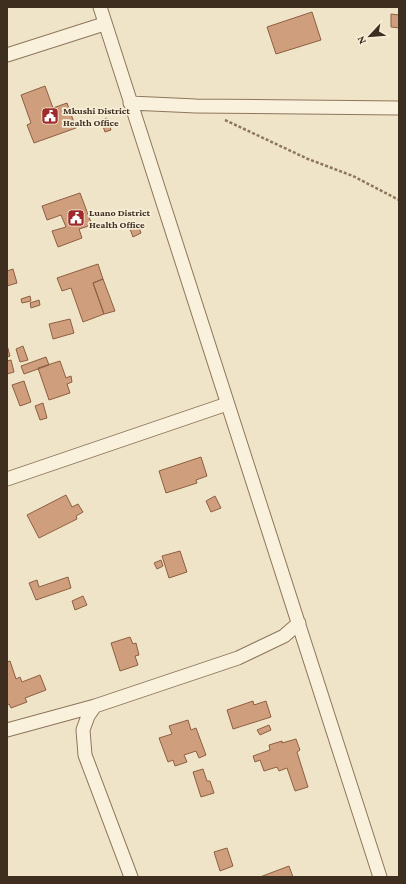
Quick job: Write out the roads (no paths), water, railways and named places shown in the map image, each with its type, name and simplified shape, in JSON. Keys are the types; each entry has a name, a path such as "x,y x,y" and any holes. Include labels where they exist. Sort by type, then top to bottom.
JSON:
{"street":[{"path":"100,7 104,24 380,877"},
{"path":"7,55 104,24"},
{"path":"130,103 196,106 399,108"},
{"path":"7,479 227,404"},
{"path":"7,730 95,706 238,658 284,636 299,623"},
{"path":"95,706 88,716 83,730 85,755 131,877"}],"place":[{"name":"Mkushi District Health Office","path":"50,116"},
{"name":"Luano District Health Office","path":"76,218"}]}
